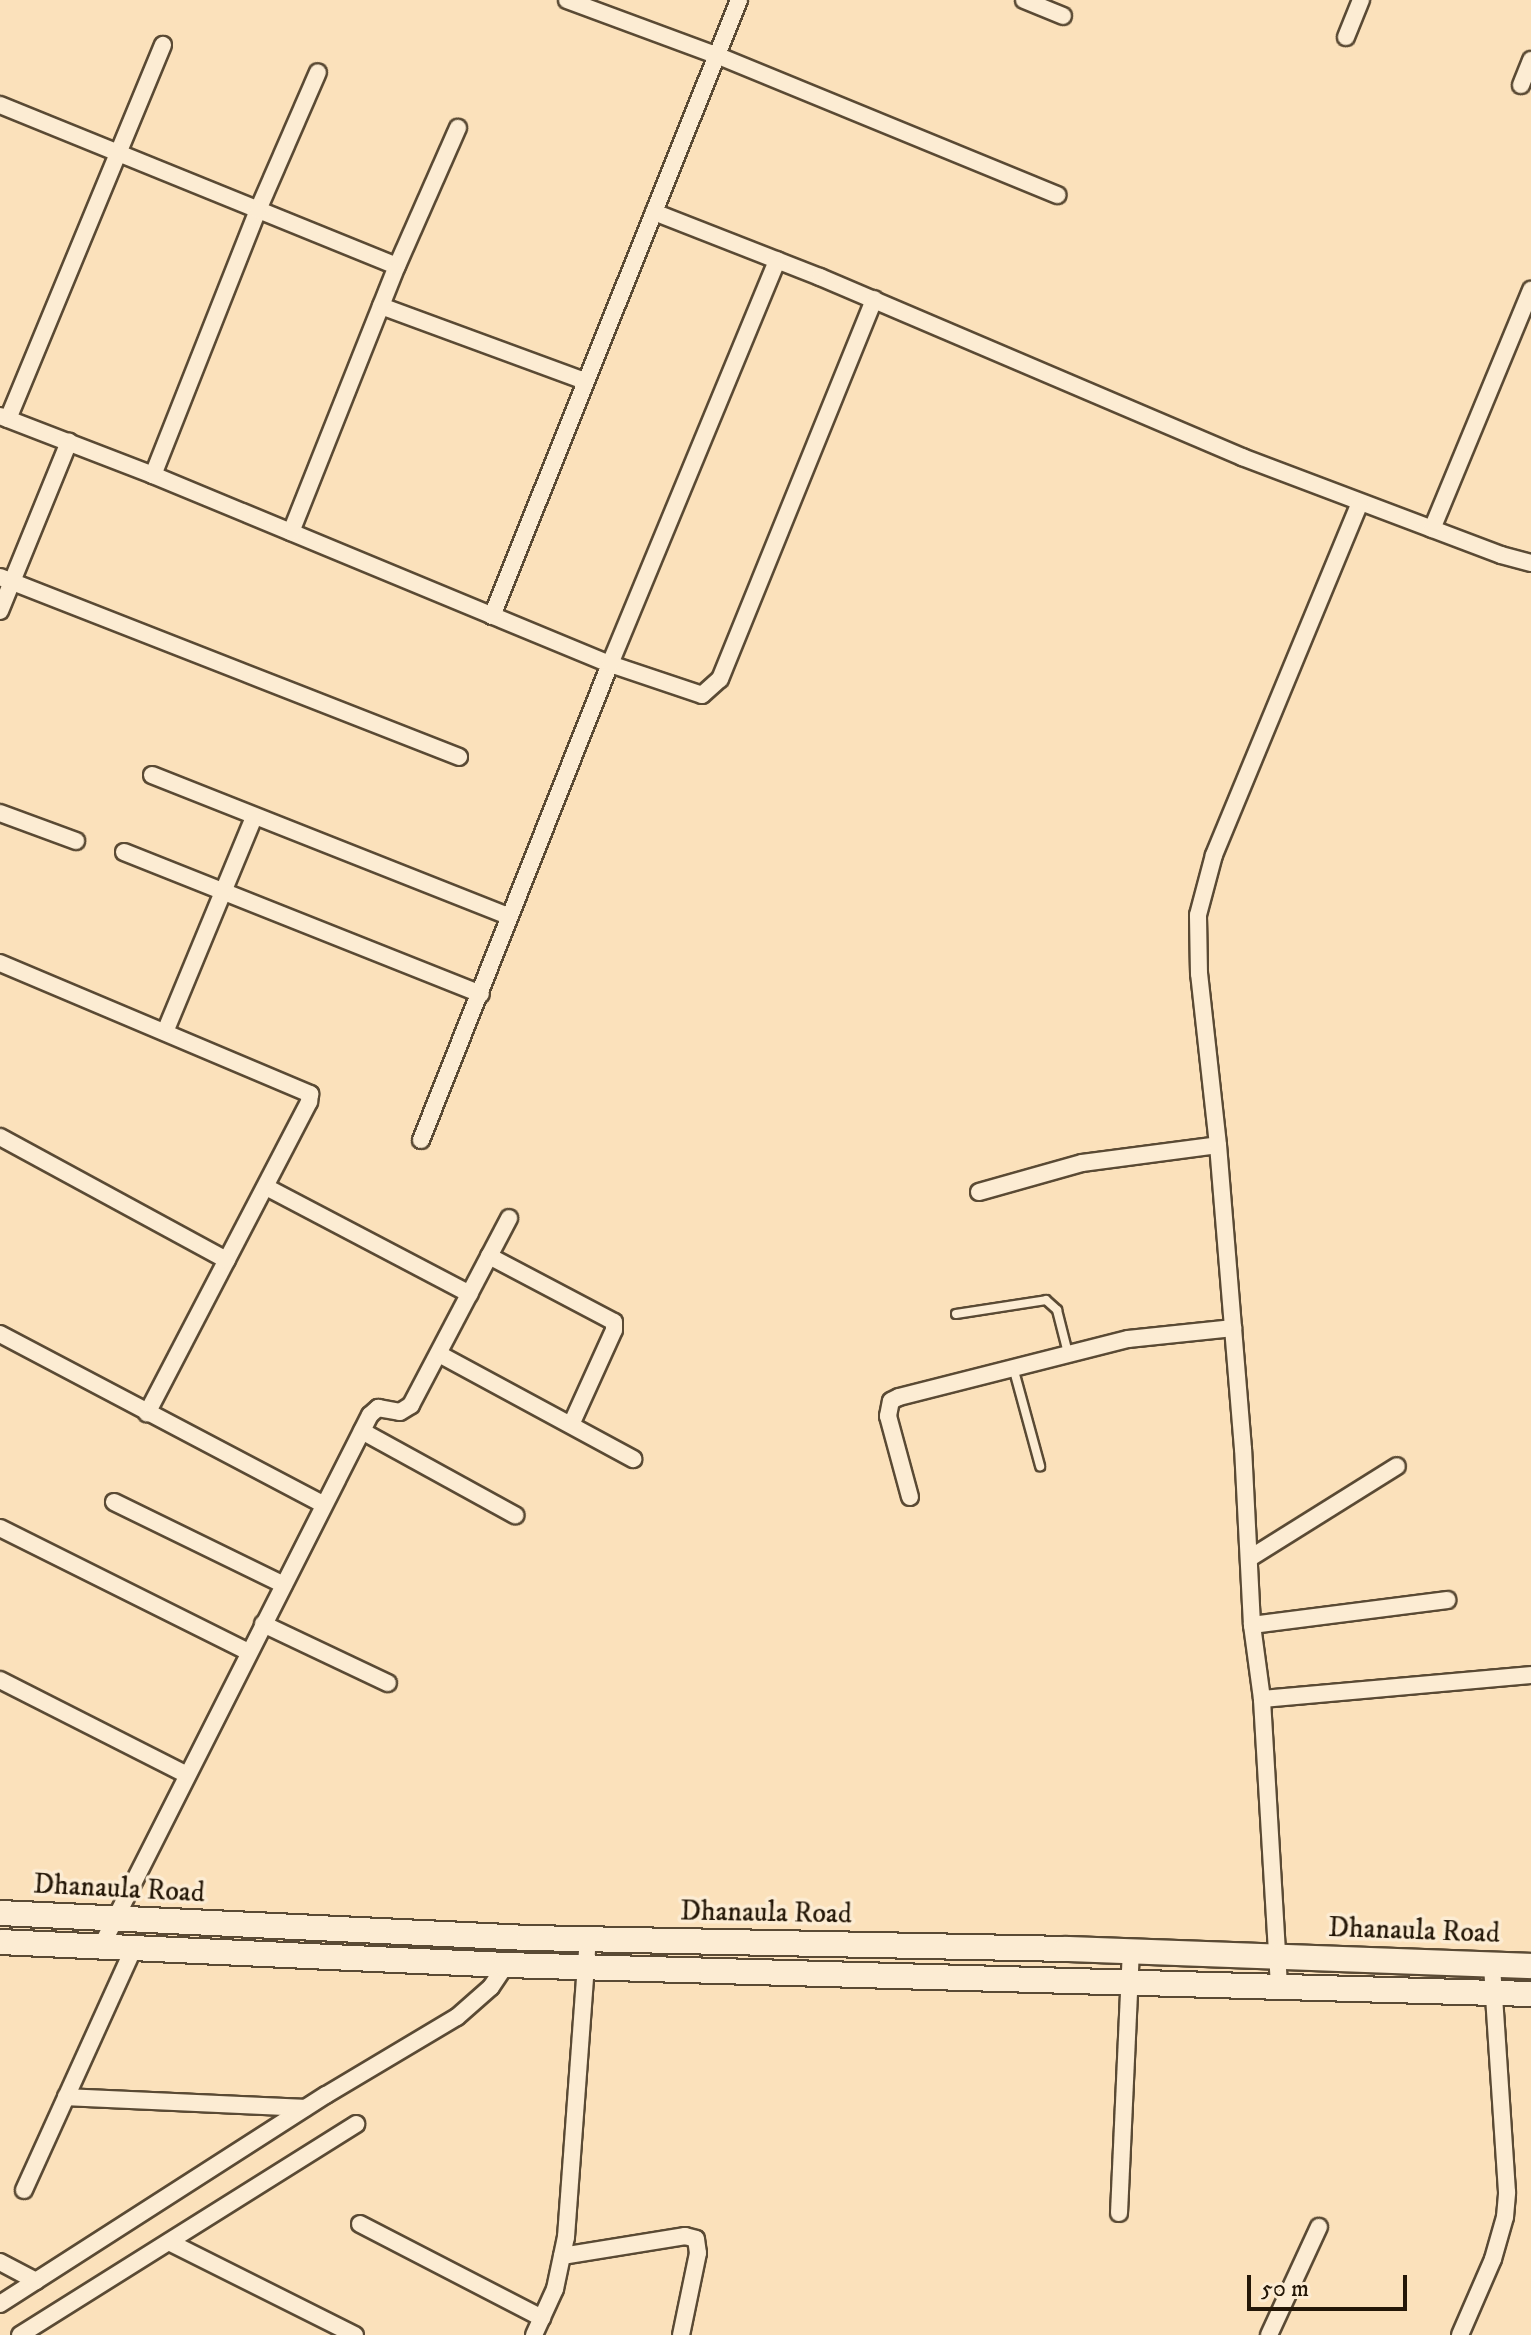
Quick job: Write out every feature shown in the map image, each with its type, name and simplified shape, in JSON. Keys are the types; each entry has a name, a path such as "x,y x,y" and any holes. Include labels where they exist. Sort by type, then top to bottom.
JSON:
{"street":[{"path":"567,0 716,55 1057,195"},
{"path":"492,616 739,0"},
{"path":"1024,0 1063,16"},
{"path":"1346,37 1361,0"},
{"path":"163,45 120,155 4,417 690,694 702,695 712,690 720,679 874,299"},
{"path":"1521,85 1531,60"},
{"path":"153,475 258,210 318,72"},
{"path":"0,105 397,266"},
{"path":"291,532 397,266 458,128"},
{"path":"654,212 874,299 1112,403 1360,503 1531,563"},
{"path":"421,1140 610,664 777,260"},
{"path":"1432,529 1531,290"},
{"path":"381,306 585,381"},
{"path":"0,611 6,579 69,442"},
{"path":"1279,1986 1262,1699 1252,1625 1233,1328 1218,1145 1199,974 1198,915 1214,855 1360,503"},
{"path":"6,579 459,757"},
{"path":"152,775 509,916"},
{"path":"0,813 76,841"},
{"path":"165,1032 254,817"},
{"path":"124,852 481,994"},
{"path":"0,963 310,1094 309,1102 266,1187 147,1413"},
{"path":"0,1137 227,1260"},
{"path":"979,1192 1070,1165 1218,1145"},
{"path":"266,1187 470,1294"},
{"path":"101,1947 362,1431 378,1408 396,1412 408,1409 509,1218"},
{"path":"489,1256 614,1322 614,1330 571,1425"},
{"path":"910,1497 888,1416 891,1401 1128,1339 1233,1328"},
{"path":"0,1334 324,1505"},
{"path":"439,1354 633,1459"},
{"path":"362,1431 515,1515"},
{"path":"1250,1558 1397,1466"},
{"path":"114,1502 284,1585"},
{"path":"0,1528 249,1652"},
{"path":"1252,1625 1447,1600"},
{"path":"263,1624 388,1683"},
{"path":"1262,1699 1531,1675"},
{"path":"0,1680 187,1775"},
{"name":"Dhanaula Road","path":"0,1913 588,1939 1131,1951 1531,1966"},
{"path":"534,2335 555,2289 572,2193 588,1939"},
{"name":"Dhanaula Road","path":"0,1942 506,1965 1531,1994"},
{"path":"24,2190 134,1948"},
{"path":"1119,2213 1131,1951"},
{"path":"1460,2335 1493,2259 1505,2217 1507,2192 1492,1964"},
{"path":"0,2304 305,2108 467,2010 491,1987 506,1965"},
{"path":"66,2097 305,2108"},
{"path":"20,2335 356,2124"},
{"path":"360,2224 542,2318"},
{"path":"1274,2333 1319,2227"},
{"path":"562,2256 685,2236 696,2239 698,2253 681,2335"},
{"path":"169,2242 355,2335"},
{"path":"0,2262 36,2281"}],"lane":[{"path":"956,1314 1046,1300 1057,1310 1068,1353"},
{"path":"1013,1367 1040,1466"}]}
